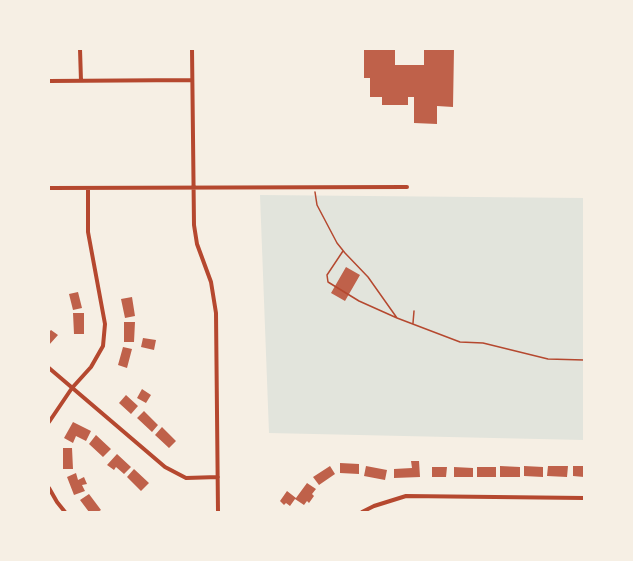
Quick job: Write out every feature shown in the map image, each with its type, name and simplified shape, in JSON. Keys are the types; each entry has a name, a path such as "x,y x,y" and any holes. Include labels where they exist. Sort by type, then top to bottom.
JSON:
{"street":[{"path":"80,49 81,81"},
{"path":"192,49 193,188 195,236 211,282 214,298 218,512"},
{"path":"49,81 192,80"},
{"path":"49,188 407,187"},
{"path":"49,422 72,388 91,367 103,346 105,324 88,232 88,188"},
{"path":"49,368 164,467 186,478 218,477"},
{"path":"49,488 65,512"},
{"path":"362,512 374,506 406,496 584,498"}],"path":[{"path":"315,187 316,198 321,213 330,231 343,251 368,277 397,318"},
{"path":"343,251 327,275 328,282 359,301 397,318 460,342 483,342 548,359 584,360"},
{"path":"413,323 414,311"}],"shaded area":[{"path":"260,195 584,198 584,440 269,433"}],"building":[{"path":"364,49 395,49 395,65 424,65 424,49 454,49 453,107 437,106 437,124 414,123 414,97 408,97 408,105 382,105 382,97 370,97 370,78 364,78"},
{"path":"346,267 360,275 345,301 331,293"},
{"path":"78,292 82,308 73,310 69,294"},
{"path":"132,297 135,316 125,318 121,299"},
{"path":"73,313 84,313 84,334 74,334"},
{"path":"124,322 135,322 134,342 124,342"},
{"path":"51,330 58,335 49,345 49,332"},
{"path":"143,338 156,340 154,350 141,347"},
{"path":"123,347 132,349 127,368 118,365"},
{"path":"142,389 151,395 146,403 137,398"},
{"path":"126,395 138,406 131,414 119,403"},
{"path":"144,411 158,425 152,432 137,418"},
{"path":"73,422 91,431 86,441 76,436 73,443 64,438"},
{"path":"162,427 176,441 169,448 155,435"},
{"path":"96,435 111,449 103,457 89,444"},
{"path":"63,448 72,448 73,469 63,469"},
{"path":"117,454 131,467 124,474 116,467 114,470 107,465"},
{"path":"411,461 419,461 420,477 394,478 394,469 412,468"},
{"path":"340,463 359,464 359,474 340,473"},
{"path":"330,466 335,474 319,485 313,477"},
{"path":"366,466 387,470 385,480 364,476"},
{"path":"500,466 520,467 520,477 500,477"},
{"path":"524,466 543,467 543,477 524,476"},
{"path":"548,466 568,466 567,477 547,476"},
{"path":"573,466 584,466 584,477 573,476"},
{"path":"432,467 447,467 446,477 432,477"},
{"path":"454,467 473,468 473,477 454,477"},
{"path":"477,467 496,467 496,477 477,477"},
{"path":"134,469 149,483 141,491 127,477"},
{"path":"76,473 78,480 84,477 87,484 82,485 85,491 74,495 67,477"},
{"path":"307,483 316,489 312,494 314,496 309,503 307,501 304,505 295,499 290,506 286,503 284,505 280,501 287,491 296,498"},
{"path":"89,494 101,510 98,512 89,512 80,500"}]}
